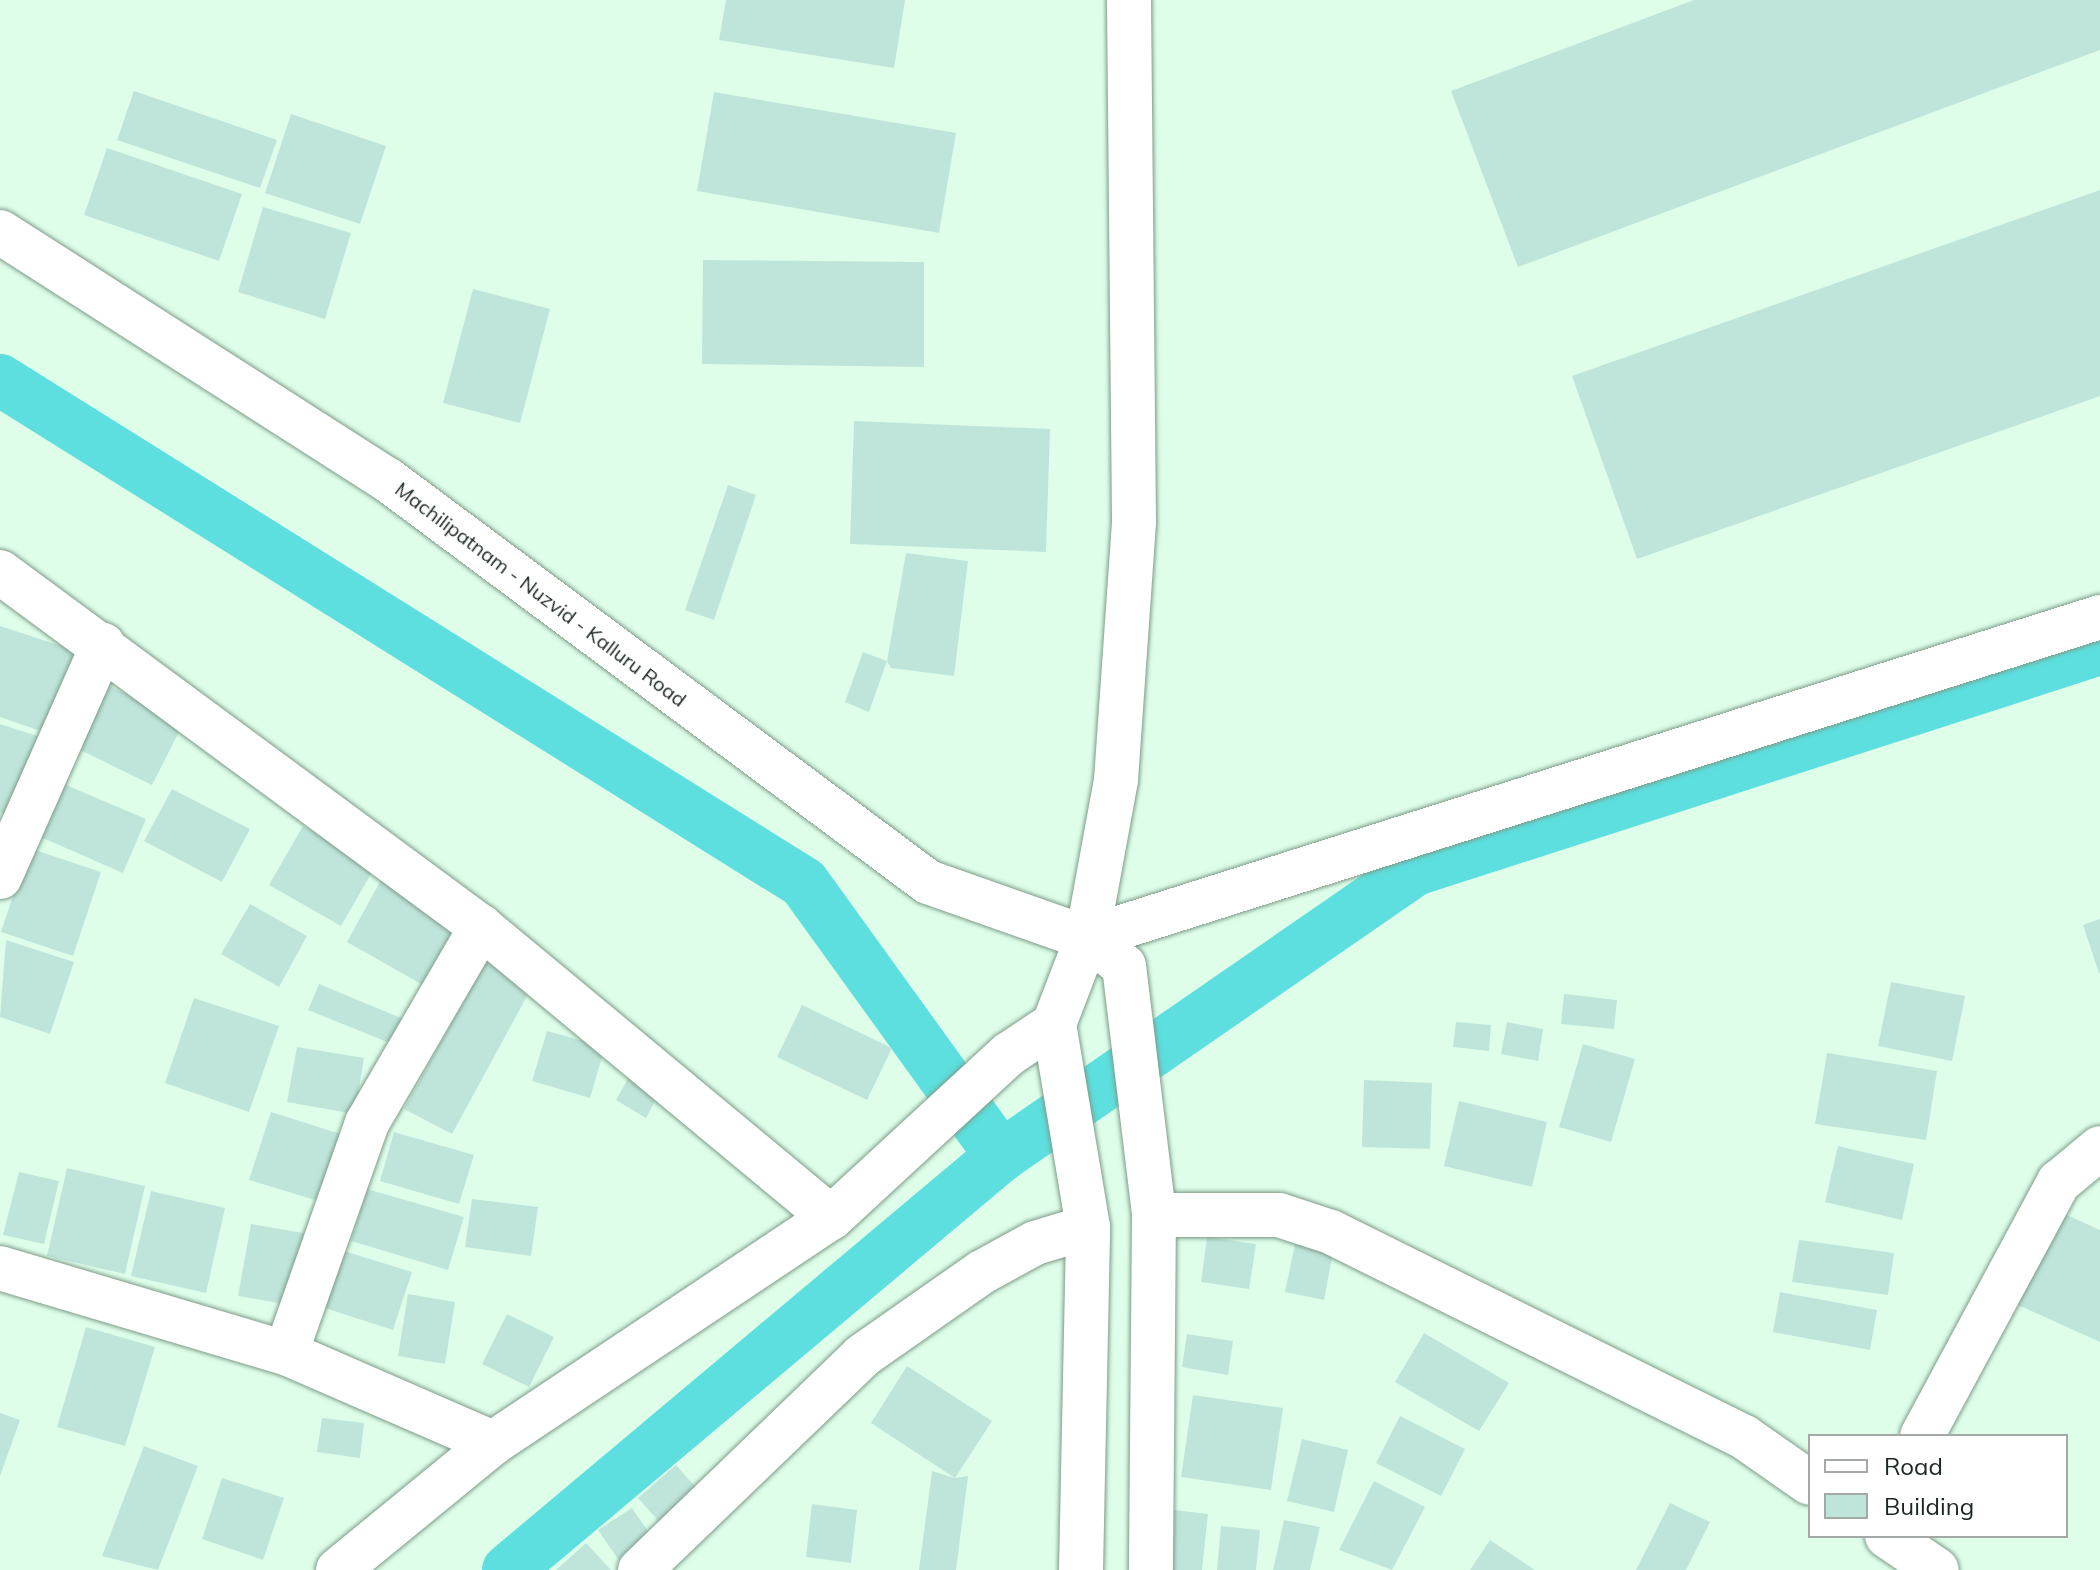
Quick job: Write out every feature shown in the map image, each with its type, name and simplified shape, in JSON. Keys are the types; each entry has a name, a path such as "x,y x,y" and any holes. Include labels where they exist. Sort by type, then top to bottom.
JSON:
{"main road":[{"path":"1081,1570 1088,1227 1057,1068 1054,1024 1087,938 1116,780 1134,522 1129,0"},
{"name":"Machilipatnam - Nuzvid - Kalluru Road","path":"0,232 388,480 928,882 1087,938 1124,966 1154,1215 1151,1570"},
{"path":"0,572 103,645 481,927 831,1218"},
{"path":"1087,938 2100,617"},
{"path":"0,877 103,645"},
{"path":"286,1353 367,1123 481,927"},
{"path":"338,1570 493,1443 831,1218 1009,1054 1054,1024"},
{"path":"1923,1434 2059,1182 2100,1148"},
{"path":"1154,1215 1279,1215 1331,1232 1744,1437 1808,1482"},
{"path":"640,1570 862,1356 982,1272 1035,1243 1088,1227"},
{"path":"0,1268 286,1353 493,1443"},
{"path":"1890,1538 1937,1570"}],"building":[{"path":"726,0 905,0 894,68 719,40"},
{"path":"1694,0 2100,0 2100,50 1518,267 1451,91"},
{"path":"134,91 277,140 260,188 117,140"},
{"path":"714,92 956,133 939,233 697,191"},
{"path":"291,114 386,146 360,224 265,193"},
{"path":"107,148 242,194 219,261 84,215"},
{"path":"2100,190 2100,396 1637,559 1572,376"},
{"path":"263,207 351,233 325,319 238,292"},
{"path":"703,260 924,262 924,367 702,364"},
{"path":"473,289 550,309 520,423 443,403"},
{"path":"854,421 1050,429 1046,552 850,544"},
{"path":"728,485 756,495 714,620 685,610"},
{"path":"906,553 968,561 954,676 891,668 887,661"},
{"path":"0,626 80,652 52,735 0,717"},
{"path":"863,652 887,661 869,712 845,702"},
{"path":"103,683 184,722 152,785 72,746"},
{"path":"0,724 40,737 13,817 0,812"},
{"path":"59,782 146,819 123,873 36,835"},
{"path":"172,789 250,829 222,882 144,841"},
{"path":"303,826 375,867 341,926 269,885"},
{"path":"29,848 101,872 73,956 1,932"},
{"path":"381,880 465,926 430,989 347,942"},
{"path":"250,904 307,936 279,987 221,954"},
{"path":"2100,919 2100,973 2099,973 2083,925"},
{"path":"6,940 74,962 50,1034 0,1017"},
{"path":"485,962 532,987 452,1134 404,1109"},
{"path":"1891,982 1965,996 1952,1061 1878,1046"},
{"path":"319,984 413,1023 402,1048 308,1010"},
{"path":"1564,994 1617,1000 1614,1029 1561,1024"},
{"path":"194,998 279,1026 249,1112 165,1083"},
{"path":"802,1005 892,1048 867,1100 777,1057"},
{"path":"1456,1022 1491,1025 1489,1051 1453,1047"},
{"path":"1507,1022 1543,1029 1538,1061 1501,1054"},
{"path":"547,1031 605,1047 590,1098 532,1081"},
{"path":"1583,1044 1635,1059 1611,1142 1559,1127"},
{"path":"297,1047 364,1058 355,1114 287,1102"},
{"path":"1827,1053 1937,1071 1926,1140 1815,1124"},
{"path":"631,1073 661,1090 646,1118 616,1100"},
{"path":"1364,1080 1432,1083 1430,1149 1362,1147"},
{"path":"1459,1101 1547,1122 1532,1187 1444,1166"},
{"path":"271,1112 347,1136 325,1203 249,1180"},
{"path":"394,1132 474,1155 459,1204 380,1181"},
{"path":"1838,1146 1914,1164 1902,1220 1825,1202"},
{"path":"67,1168 145,1186 125,1274 47,1256"},
{"path":"19,1172 59,1181 44,1244 3,1235"},
{"path":"367,1189 464,1217 448,1270 351,1241"},
{"path":"151,1191 225,1208 206,1293 131,1276"},
{"path":"472,1199 538,1207 531,1256 465,1247"},
{"path":"2058,1211 2100,1230 2100,1342 2016,1304"},
{"path":"251,1224 309,1234 296,1306 238,1296"},
{"path":"1207,1237 1256,1244 1249,1289 1201,1282"},
{"path":"1799,1240 1894,1253 1888,1295 1792,1282"},
{"path":"1295,1244 1333,1252 1324,1300 1285,1292"},
{"path":"344,1251 412,1272 393,1330 325,1308"},
{"path":"1780,1292 1877,1310 1870,1350 1773,1332"},
{"path":"408,1294 455,1302 445,1364 398,1356"},
{"path":"507,1314 554,1337 529,1387 482,1364"},
{"path":"86,1327 155,1347 125,1446 57,1427"},
{"path":"1424,1333 1509,1383 1479,1431 1395,1382"},
{"path":"1187,1334 1233,1341 1228,1375 1182,1367"},
{"path":"907,1366 992,1421 955,1478 871,1423"},
{"path":"1193,1395 1283,1408 1271,1490 1181,1477"},
{"path":"0,1413 20,1420 0,1476"},
{"path":"1400,1416 1465,1449 1441,1496 1376,1463"},
{"path":"322,1418 364,1423 360,1458 317,1452"},
{"path":"1302,1439 1348,1450 1334,1512 1287,1501"},
{"path":"144,1446 198,1466 158,1570 102,1556"},
{"path":"676,1465 701,1493 663,1526 638,1498"},
{"path":"932,1471 955,1478 968,1476 956,1570 919,1570"},
{"path":"222,1478 284,1498 263,1560 202,1539"},
{"path":"1374,1481 1425,1507 1392,1570 1339,1550"},
{"path":"1670,1503 1710,1522 1686,1570 1636,1570"},
{"path":"812,1504 857,1510 851,1563 806,1557"},
{"path":"632,1508 654,1540 620,1562 598,1530"},
{"path":"1165,1509 1208,1514 1202,1570 1157,1570"},
{"path":"1284,1520 1320,1527 1310,1570 1273,1570"},
{"path":"1221,1526 1260,1530 1256,1570 1217,1570"},
{"path":"1490,1540 1535,1570 1470,1570"},
{"path":"586,1543 611,1570 556,1570"}],"waterway":[{"path":"0,380 804,883 1001,1156"},
{"path":"508,1570 1001,1156 1415,870 2100,649"}]}
